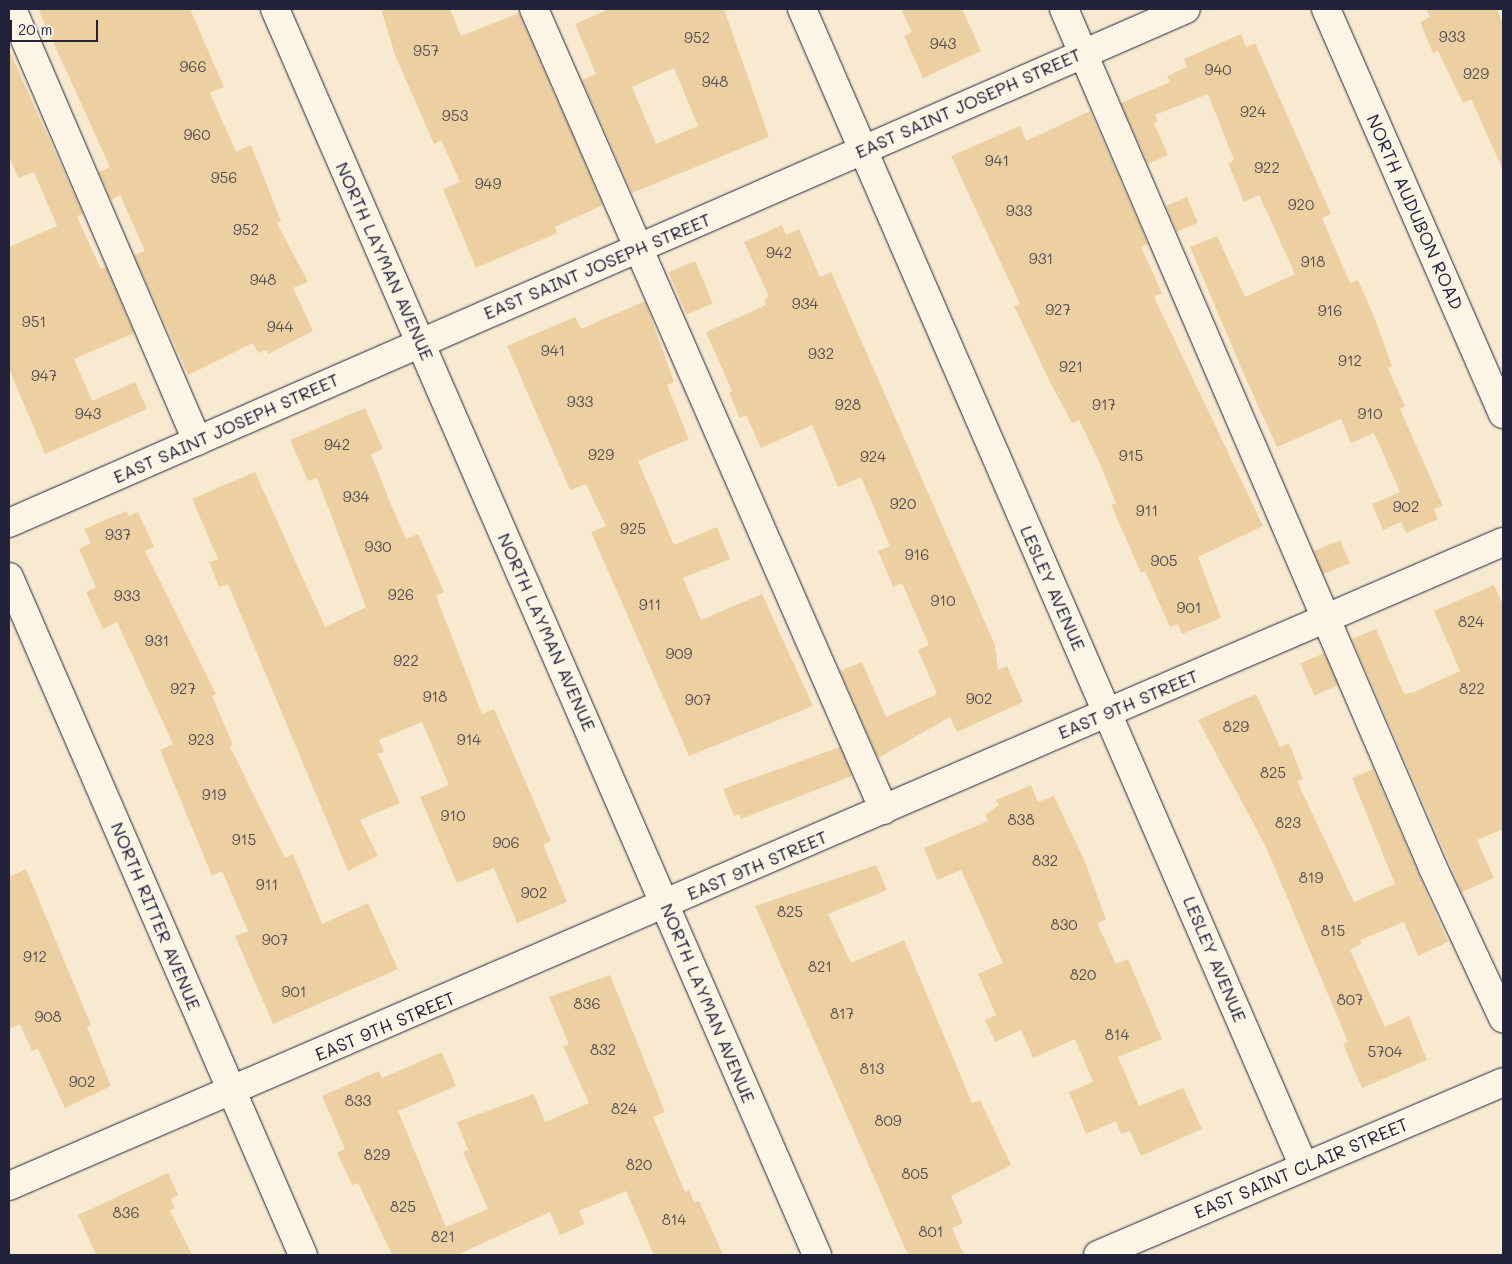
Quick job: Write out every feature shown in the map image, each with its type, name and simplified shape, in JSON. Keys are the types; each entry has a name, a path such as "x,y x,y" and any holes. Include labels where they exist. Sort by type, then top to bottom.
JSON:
{"street":[{"path":"12,9 197,441"},
{"name":"NORTH LAYMAN AVENUE","path":"275,9 817,1255"},
{"path":"534,9 640,247 884,810"},
{"name":"LESLEY AVENUE","path":"802,9 1304,1167"},
{"path":"1064,9 1433,868 1503,1018"},
{"name":"EAST SAINT JOSEPH STREET","path":"9,523 420,342 863,151 1082,52 1186,9"},
{"name":"NORTH AUDUBON ROAD","path":"1326,9 1503,414"},
{"name":"EAST 9TH STREET","path":"9,1186 666,905 1503,542"},
{"name":"NORTH RITTER AVENUE","path":"9,577 303,1255"},
{"name":"EAST SAINT CLAIR STREET","path":"1098,1255 1503,1082"}],"building":[{"path":"38,9 190,9 224,87 210,93 236,152 251,145 281,221 277,223 308,282 293,288 313,331 268,354 267,350 258,353 253,343 188,375 134,255 145,251 120,195 111,200 99,172 110,167"},
{"path":"381,9 450,9 461,36 519,13 603,205 555,227 557,233 476,268 443,189 460,182 441,140 434,144 395,55"},
{"path":"609,9 724,9 769,137 632,193 582,80 596,74 575,24","holes":["674,68 698,126 656,144 632,87"]},
{"path":"901,9 962,9 981,51 923,78 904,36 912,32"},
{"path":"1426,9 1497,9 1503,23 1503,170 1471,99 1463,103 1438,51 1433,53 1420,22 1430,17"},
{"path":"1241,34 1246,47 1255,43 1331,214 1322,218 1350,283 1358,280 1373,314 1392,366 1388,368 1405,406 1400,409 1443,506 1434,509 1438,519 1406,533 1401,522 1383,530 1372,504 1400,492 1374,433 1351,443 1341,419 1277,447 1245,377 1190,247 1217,236 1245,297 1295,274 1259,195 1244,202 1228,163 1234,160 1208,94 1155,115 1158,121 1154,123 1168,155 1148,164 1121,103 1170,82 1167,76 1187,67 1184,59"},
{"path":"9,50 83,214 66,222 77,217 101,269 106,267 134,333 74,359 92,401 135,382 147,409 45,454 9,369 9,247 57,226 34,172 18,178 9,156"},
{"path":"1090,111 1148,244 1141,247 1162,293 1154,297 1263,526 1198,557 1221,618 1182,634 1178,624 1170,627 1145,571 1141,573 1111,505 1116,503 1100,464 1079,420 1072,423 1051,384 1014,306 1020,304 951,156 1020,126 1026,141"},
{"path":"1187,197 1198,223 1177,232 1166,206"},
{"path":"782,225 786,235 799,229 820,277 831,272 995,645 998,670 1007,666 1023,702 957,732 950,717 878,758 840,671 862,662 886,717 937,694 918,650 929,645 902,583 893,587 878,551 890,546 861,477 838,487 812,425 761,448 746,415 740,418 729,393 732,391 706,332 766,305 764,300 769,297 744,242"},
{"path":"695,261 713,303 686,315 668,272"},
{"path":"645,301 674,382 667,385 689,439 638,461 674,545 717,527 730,559 683,578 701,620 762,594 813,706 689,756 591,532 606,526 586,484 570,490 507,346 575,317 581,329"},
{"path":"365,408 383,449 371,454 389,500 406,539 418,534 444,592 436,596 482,714 494,709 551,841 543,844 567,902 517,923 494,868 457,883 420,797 449,785 422,722 379,740 384,752 378,754 400,803 360,820 378,856 348,871 228,584 219,587 209,562 218,559 192,499 255,472 325,627 366,607 317,478 308,481 290,440"},
{"path":"127,511 129,516 138,512 154,547 145,551 216,694 212,696 233,745 230,747 285,858 293,854 322,924 368,903 398,969 273,1024 235,936 248,931 222,871 212,876 160,750 173,744 117,622 103,629 86,592 96,587 79,549 91,543 84,529"},
{"path":"1340,540 1350,563 1323,574 1313,551"},
{"path":"1494,585 1503,605 1503,829 1477,840 1494,878 1462,892 1352,639 1376,629 1404,694 1414,692 1460,671 1434,611"},
{"path":"1324,653 1338,685 1314,696 1300,664"},
{"path":"1256,694 1280,747 1289,743 1303,779 1297,781 1354,902 1395,884 1352,778 1373,769 1448,942 1418,956 1404,922 1360,940 1362,944 1350,950 1385,1027 1409,1016 1427,1060 1362,1088 1343,1044 1348,1042 1266,847 1198,720"},
{"path":"840,747 852,776 741,819 739,814 734,816 723,789"},
{"path":"1031,785 1038,802 1054,796 1086,864 1106,920 1097,923 1116,964 1128,959 1162,1039 1118,1057 1139,1106 1183,1088 1202,1129 1141,1156 1130,1131 1121,1134 1116,1121 1086,1134 1069,1092 1093,1082 1075,1039 1033,1058 1021,1030 995,1042 985,1020 996,1015 978,974 1003,963 961,870 937,880 924,848 988,821 985,815 999,805 996,800"},
{"path":"876,865 887,890 828,914 851,963 904,940 972,1103 980,1100 1011,1165 951,1196 963,1223 952,1228 964,1255 908,1255 755,906"},
{"path":"26,869 91,1025 87,1027 111,1086 65,1108 38,1049 32,1051 20,1024 9,1029 9,877"},
{"path":"610,975 665,1112 653,1117 685,1192 689,1190 694,1202 699,1201 723,1255 654,1255 626,1191 579,1211 585,1224 560,1235 550,1212 457,1255 392,1255 358,1183 352,1185 337,1153 345,1149 322,1096 379,1071 382,1078 442,1052 456,1086 398,1111 446,1227 488,1209 463,1152 468,1150 457,1122 534,1094 545,1122 589,1103 563,1046 569,1044 549,997"},
{"path":"168,1173 178,1195 171,1199 175,1208 170,1211 192,1255 96,1255 78,1215"}]}
